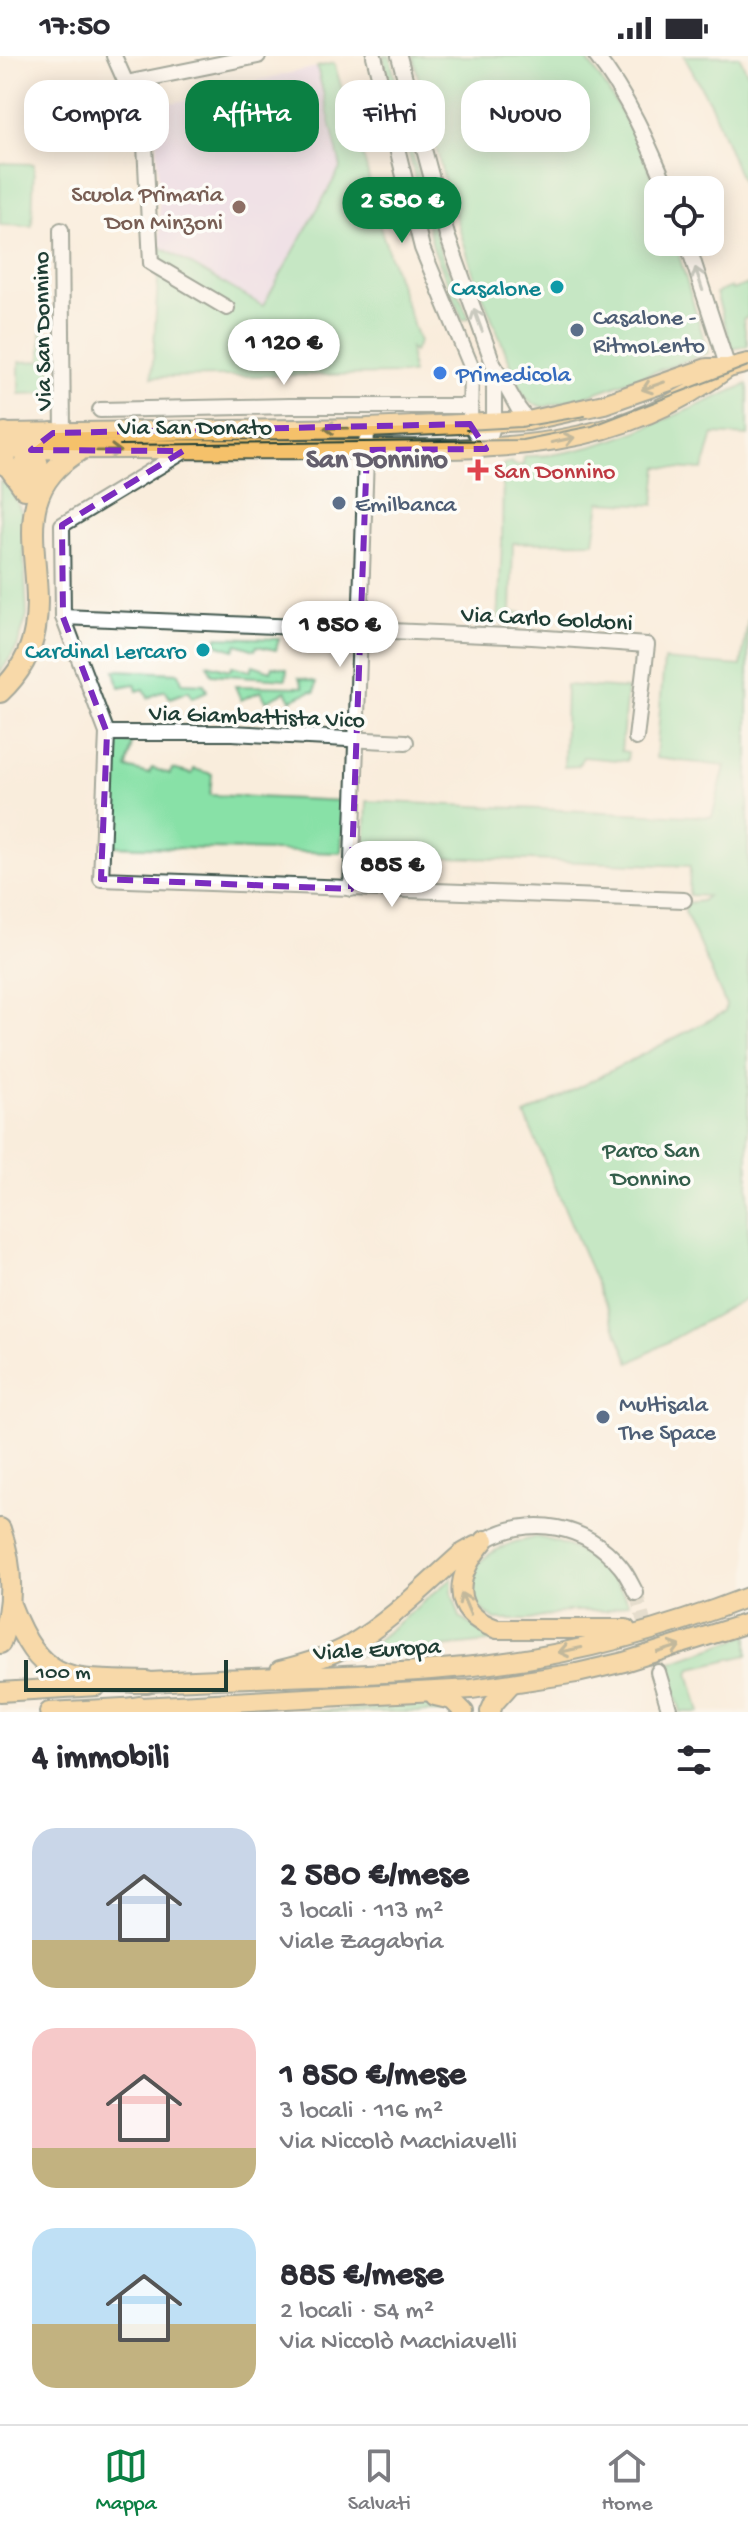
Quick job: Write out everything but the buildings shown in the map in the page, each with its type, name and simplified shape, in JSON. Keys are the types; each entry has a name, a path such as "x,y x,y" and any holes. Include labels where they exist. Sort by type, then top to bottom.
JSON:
{"highway":[{"path":"0,692 24,662 36,628 32,489 24,463 31,450 58,433"},
{"path":"2,439 31,450"},
{"path":"32,489 54,467 79,451"},
{"path":"0,462 32,489"},
{"path":"0,1529 8,1565 11,1607 0,1643"},
{"path":"11,1607 32,1651 59,1675 74,1680 147,1682"},
{"path":"109,1712 139,1707"}],"main road":[{"name":"Via San Donato","path":"2,439 58,433 367,428 470,415 494,423 528,421 604,404 707,368 728,368 748,363"},
{"name":"Via San Donato","path":"31,450 486,449 555,442 617,425 668,406 728,368"},
{"path":"485,1540 471,1559 461,1585 465,1607 479,1623 497,1629 595,1630 672,1623"},
{"path":"248,1678 324,1657 349,1645 376,1628 461,1554 485,1540"},
{"name":"Viale Europa","path":"0,1692 467,1667 573,1650 672,1623 748,1597"},
{"name":"Viale Europa","path":"49,1712 472,1689 624,1662 748,1623"},
{"path":"490,1712 511,1684"},
{"path":"256,1702 428,1695 452,1700 464,1712"}],"street":[{"path":"114,56 125,80"},
{"path":"138,80 218,60 258,56"},
{"path":"374,56 422,248 471,366 470,415 486,449"},
{"path":"399,56 447,235 494,366 528,421"},
{"path":"596,56 634,112 662,176"},
{"path":"145,152 151,263 227,308"},
{"name":"Via San Donnino","path":"58,433 61,230"},
{"path":"692,256 728,368"},
{"path":"486,449 494,423 494,366"},
{"name":"Via San Donato","path":"100,410 290,406 470,415"},
{"path":"351,889 367,428"},
{"path":"186,450 62,525 63,617 107,733 101,879 684,900"},
{"name":"Via Carlo Goldoni","path":"63,617 647,645 636,738"},
{"name":"Via Giambattista Vico","path":"107,733 232,733 406,742"},
{"path":"485,1540 515,1527 531,1525 549,1524 569,1531 605,1551 621,1567 636,1593"},
{"path":"658,1672 668,1710"}],"highlighted area":[{"path":"470,424 486,449 367,450 351,889 101,879 107,733 63,617 62,525 183,451 31,450 53,433"}],"shaded area":[{"name":"Scuola Primaria Don Minzoni","path":"317,67 341,167 262,306 160,247 157,152 169,152 169,103 185,101 185,152 319,152 319,80 259,80"}],"green space":[{"path":"383,56 390,56 395,80 389,80"},
{"path":"413,56 584,56 616,104 651,176 644,176 644,256 679,256 708,353 583,397 544,407 531,403 523,395 473,272 445,183 437,152 445,152 445,80 419,80"},
{"path":"684,56 739,56 748,74 748,198 711,105"},
{"path":"334,63 339,80 335,80 335,142 317,67"},
{"path":"337,152 362,152 380,227 419,342 414,352 410,348 412,374 152,377 160,247 263,306 341,167"},
{"path":"408,152 412,152 440,251 469,318 463,320 434,250"},
{"path":"0,163 34,164 32,226 0,225"},
{"path":"748,284 748,317 743,319 748,346 732,349 716,293"},
{"path":"41,332 50,332 51,393 19,394 19,362 41,361"},
{"path":"748,384 748,436 713,434 703,470 658,467 654,505 600,502 594,542 513,543 511,612 523,613 522,623 498,623 503,464 523,465 524,456 551,455 609,441"},
{"path":"0,481 10,487 22,513 27,616 17,647 0,673"},
{"name":"Parco San Donnino","path":"748,619 748,1297 630,1363 525,1115 725,1012 726,1005 685,912 686,903 701,901 707,896 689,895 690,866 365,854 367,801 712,817 725,766 656,758 664,660 741,666"},
{"path":"217,637 279,639 276,650 257,646 255,650 237,644 234,650 216,644"},
{"path":"207,664 251,671 253,665 271,671 273,666 287,669 286,679 212,674"},
{"path":"115,670 179,673 182,683 204,684 207,691 192,698 189,691 170,698 165,690 148,698 144,689 137,691 135,684 119,687"},
{"path":"299,678 316,682 315,692 291,700 286,691 266,701 261,691 241,700 235,686 303,687"},
{"path":"566,685 627,689 621,751 628,752 627,761 583,757 578,766 564,767"},
{"path":"114,742 132,743 127,768 149,774 152,768 170,774 172,769 192,774 194,769 212,774 210,795 344,801 341,853 112,846"},
{"path":"536,1537 566,1545 591,1558 611,1577 629,1603 606,1611 567,1611 530,1620 495,1620 473,1602 471,1579 476,1567 499,1549"},
{"path":"452,1578 452,1593 460,1617 489,1637 525,1638 358,1656"},
{"path":"748,1635 748,1655 692,1668 689,1673 700,1712 681,1712 666,1664"},
{"path":"431,1705 447,1712 293,1712"}],"tunnel":[{"path":"636,1593 658,1672"}],"tram line":[{"path":"120,445 522,440 592,426 748,366"},
{"path":"466,430 521,427 585,416"}],"place":[{"name":"Scuola Primaria Don Minzoni","path":"239,207"},
{"name":"Casalone","path":"557,287"},
{"name":"Casalone - RitmoLento","path":"577,330"},
{"name":"Primedicola","path":"440,373"},
{"name":"San Donnino","path":"478,470"},
{"name":"Emilbanca","path":"339,503"},
{"name":"Cardinal Lercaro","path":"203,650"},
{"name":"Multisala The Space","path":"603,1417"}],"district":[{"name":"San Donnino","path":"377,457"}]}
